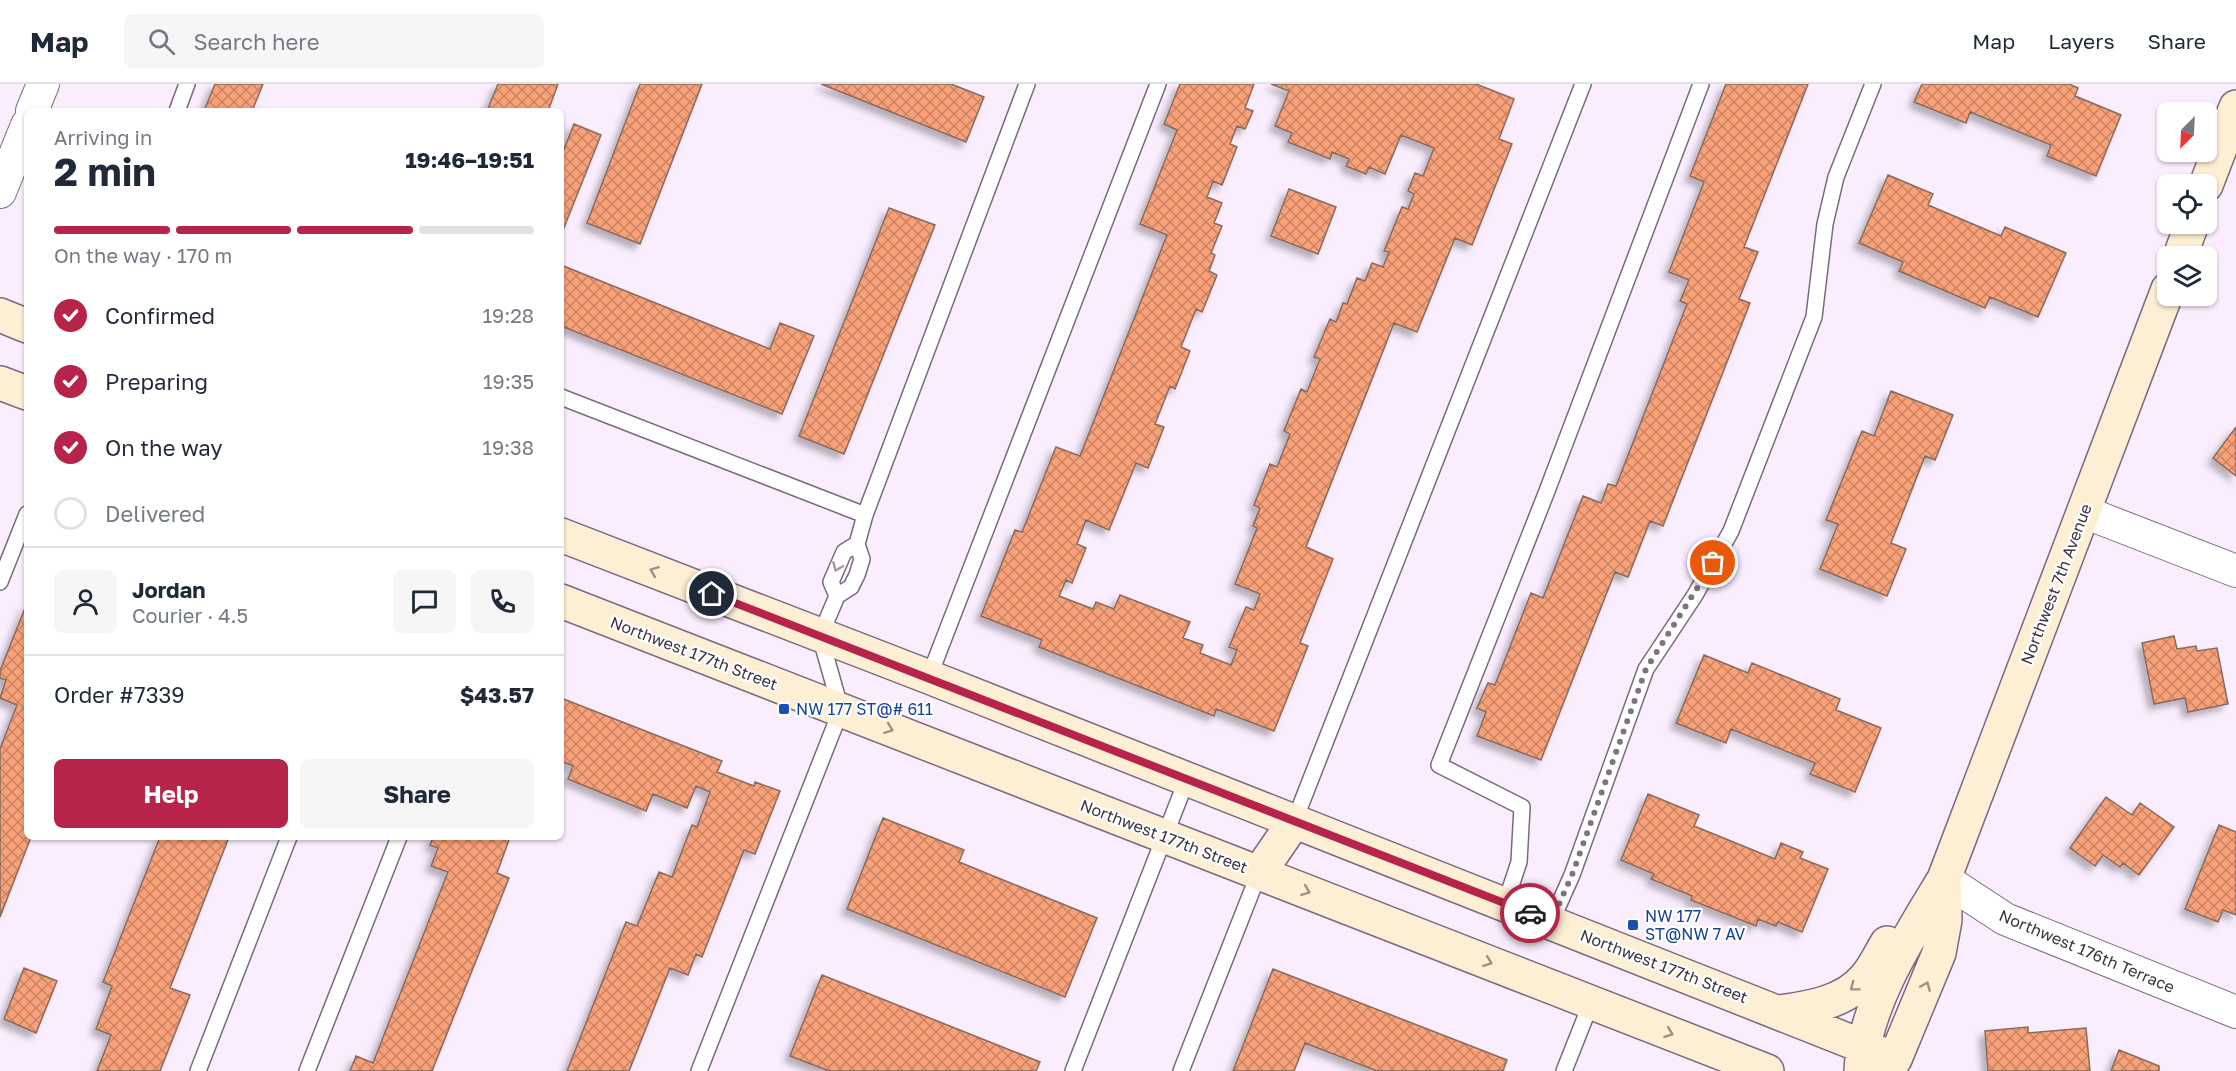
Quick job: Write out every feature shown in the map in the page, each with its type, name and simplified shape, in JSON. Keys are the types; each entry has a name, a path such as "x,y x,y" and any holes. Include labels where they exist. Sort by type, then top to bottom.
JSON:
{"street":[{"path":"33,108 43,84"},
{"path":"2210,174 2236,107"},
{"path":"0,192 24,132"},
{"name":"Northwest 7th Avenue","path":"1861,1059 1894,962 1944,879 2162,306"},
{"path":"0,315 24,325"},
{"path":"0,383 24,392"},
{"path":"2084,512 2236,571"},
{"name":"Northwest 177th Street","path":"564,536 929,677 1780,1012 1861,1059 1891,1065"},
{"name":"Northwest 177th Street","path":"564,602 1767,1071"},
{"path":"1259,873 1294,822"},
{"path":"1780,1012 1808,1008 1829,1001 1846,993 1865,978 1897,927 1944,879"},
{"name":"Northwest 7th Avenue","path":"1891,1065 1940,954 1945,920 1944,879"},
{"name":"Northwest 176th Terrace","path":"1944,879 2005,919 2236,1012"}],"lane":[{"path":"178,108 187,84"},
{"path":"699,1071 841,710 820,636 837,596 851,587 857,575 862,559 857,544 865,514 1027,84"},
{"path":"929,677 1158,84"},
{"path":"1294,822 1583,84"},
{"path":"1505,904 1519,862 1521,807 1440,765 1547,491 1701,84"},
{"path":"1551,922 1572,875 1646,669 1695,595 1731,531 1814,317 1825,225 1836,177 1873,84"},
{"path":"564,398 865,514"},
{"path":"0,582 24,522"},
{"path":"1072,1071 1187,779"},
{"path":"198,1071 288,840"},
{"path":"307,1071 398,840"},
{"path":"1181,1071 1259,873"},
{"path":"1564,1071 1591,1003"}],"building":[{"path":"215,84 263,84 253,108 205,108"},
{"path":"498,84 558,84 549,108 488,108"},
{"path":"640,84 702,84 640,244 587,223"},
{"path":"821,84 951,84 984,97 966,142"},
{"path":"1180,84 1254,84 1245,108 1253,111 1245,129 1237,126 1230,144 1237,147 1222,185 1213,181 1207,197 1222,203 1214,223 1222,226 1211,253 1215,255 1209,271 1217,275 1202,312 1196,309 1181,347 1190,351 1175,389 1170,386 1155,424 1164,427 1148,468 1136,463 1109,530 1086,520 1077,544 1086,548 1072,583 1066,580 1059,596 1093,609 1096,602 1114,609 1120,595 1190,622 1183,638 1203,645 1200,653 1231,665 1237,650 1229,647 1246,607 1254,610 1260,594 1235,584 1257,528 1253,526 1260,508 1254,505 1270,464 1277,467 1290,434 1284,431 1301,389 1307,392 1320,359 1314,357 1330,319 1336,322 1343,303 1347,304 1357,278 1365,281 1372,263 1383,267 1389,252 1384,251 1402,207 1408,209 1414,194 1408,191 1415,173 1423,176 1434,148 1401,135 1385,174 1369,167 1366,174 1346,166 1349,159 1332,152 1330,159 1288,142 1292,133 1275,126 1289,91 1271,84 1476,84 1514,99 1499,139 1512,144 1472,245 1455,238 1417,332 1394,323 1306,547 1333,559 1300,643 1308,646 1274,731 1216,709 1214,716 1039,647 1042,640 981,616 1015,530 1022,532 1056,447 1080,456 1167,235 1140,224 1177,130 1164,124"},
{"path":"1726,84 1808,84 1744,247 1758,252 1739,299 1750,303 1663,526 1650,521 1628,577 1615,572 1541,760 1477,736 1486,712 1477,708 1488,683 1495,685 1531,593 1543,598 1583,496 1601,503 1608,484 1616,486 1687,304 1680,301 1689,280 1669,272 1704,182 1690,176"},
{"path":"1922,84 2069,84 2078,88 2075,96 2121,115 2096,176 2047,156 2051,145 1970,112 1966,123 1914,102"},
{"path":"574,124 601,135 564,228 564,149"},
{"path":"1888,175 1933,194 1928,205 2001,236 2005,227 2066,253 2038,317 1990,297 1985,308 1899,271 1903,262 1859,243"},
{"path":"1289,189 1336,207 1318,254 1271,236"},
{"path":"889,208 935,225 844,454 799,436"},
{"path":"564,266 770,349 780,323 814,336 782,414 564,327"},
{"path":"1891,391 1953,415 1935,460 1925,456 1891,543 1906,549 1887,596 1820,569 1838,524 1826,520 1862,431 1874,436"},
{"path":"2236,427 2236,476 2213,458"},
{"path":"24,611 24,840 30,840 0,917 0,749 17,705 0,698 6,680 0,678 0,671"},
{"path":"2174,636 2177,649 2196,646 2197,651 2217,648 2228,704 2188,712 2185,698 2154,704 2142,643"},
{"path":"1704,655 1748,673 1752,663 1840,699 1836,710 1881,728 1855,792 1810,774 1815,763 1731,729 1726,743 1676,723"},
{"path":"564,699 722,761 717,772 754,786 755,782 780,791 755,854 744,850 702,957 696,954 688,975 670,968 629,1071 567,1071 626,922 637,926 659,872 672,877 692,825 697,827 710,792 696,786 687,808 653,794 646,811 568,779 573,766 564,762"},
{"path":"1648,794 1699,815 1694,826 1775,859 1781,843 1803,852 1800,858 1828,869 1802,932 1778,922 1776,926 1758,919 1756,926 1691,900 1692,896 1651,879 1654,874 1621,860"},
{"path":"2106,797 2132,815 2140,803 2174,827 2139,875 2123,863 2120,867 2103,855 2095,866 2070,848"},
{"path":"883,818 964,850 959,862 1097,918 1065,997 847,909"},
{"path":"2219,825 2236,832 2236,915 2223,910 2218,922 2185,909"},
{"path":"159,840 228,840 170,988 190,995 160,1071 97,1071 111,1035 96,1029 112,986 103,982"},
{"path":"432,840 509,840 497,873 509,878 432,1071 350,1071 356,1056 373,1063 448,872 431,866 438,848 430,845"},
{"path":"24,968 57,981 36,1033 4,1019"},
{"path":"1273,969 1507,1060 1503,1071 1377,1071 1305,1043 1294,1071 1233,1071"},
{"path":"822,975 1040,1062 1036,1071 829,1071 790,1056"},
{"path":"2028,1027 2028,1033 2086,1028 2090,1071 1988,1071 1985,1031"},
{"path":"2119,1050 2159,1066 2159,1071 2111,1071"}],"way so far":[{"path":"1530,913 1551,922 1572,875 1646,669 1695,595 1713,563"}],"place":[{"name":"NW 177 ST@# 611","path":"784,709"},
{"name":"NW 177 ST@NW 7 AV","path":"1633,925"}],"route":[{"path":"712,594 1530,913"}]}
